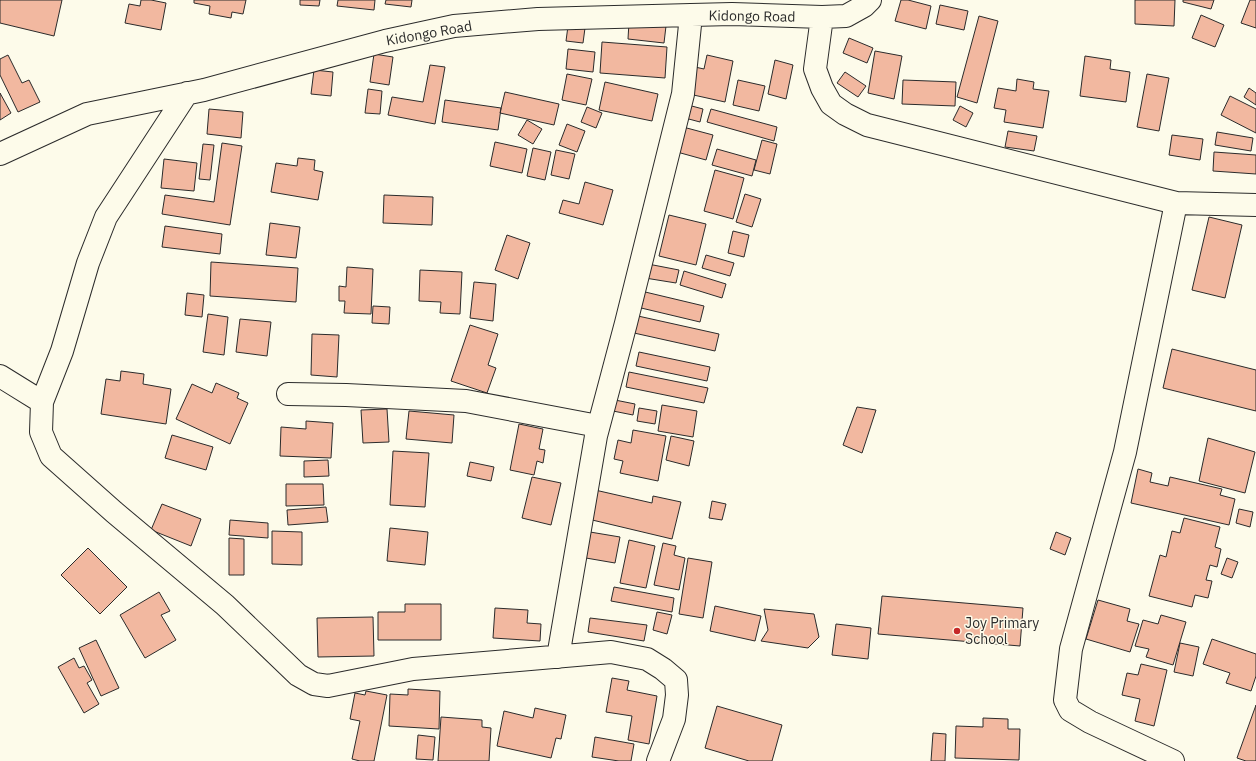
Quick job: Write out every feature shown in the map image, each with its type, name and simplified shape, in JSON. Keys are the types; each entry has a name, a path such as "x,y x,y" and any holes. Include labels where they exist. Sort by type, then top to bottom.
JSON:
{"street":[{"name":"Kidongo Road","path":"0,154 87,114 204,90 385,41 454,26 538,19 691,15 732,14 822,17 846,16 864,6 870,0"},
{"path":"558,657 598,426 626,323 683,94 691,15"},
{"path":"822,17 815,69 822,88 831,104 845,114 867,125 1176,203 1256,205"},
{"path":"187,93 106,217 88,263 62,352 42,402 41,432 51,456 114,512 225,605 298,675 314,684 328,686 413,669 611,652 647,659 663,669 676,680 677,695 674,719 658,761"},
{"path":"1172,761 1090,722 1070,710 1065,700 1071,649 1125,452 1176,203"},
{"path":"0,376 42,402"},
{"path":"288,394 346,395 466,402 598,426"}],"building":[{"path":"0,0 62,0 54,36 0,23"},
{"path":"141,0 166,3 161,30 125,23 129,4 140,6"},
{"path":"194,0 246,0 243,14 232,12 231,18 209,14 210,6 194,3"},
{"path":"300,0 320,0 319,6 300,5"},
{"path":"338,0 375,0 374,10 337,6"},
{"path":"386,0 412,0 411,7 385,4"},
{"path":"901,0 908,0 931,6 926,29 895,21"},
{"path":"1135,0 1175,0 1174,26 1135,24"},
{"path":"1183,0 1214,0 1211,9 1183,2"},
{"path":"1250,0 1256,0 1256,28 1241,23"},
{"path":"940,5 968,11 964,30 936,24"},
{"path":"1201,15 1224,25 1215,47 1192,38"},
{"path":"979,16 998,21 977,103 957,97"},
{"path":"629,22 666,26 664,43 628,39"},
{"path":"568,26 585,28 583,43 566,41"},
{"path":"849,38 873,48 867,63 843,53"},
{"path":"602,42 667,47 665,78 600,73"},
{"path":"568,49 595,52 593,72 566,69"},
{"path":"875,51 902,56 894,99 868,93"},
{"path":"374,54 393,57 389,85 370,82"},
{"path":"8,55 22,83 29,80 40,102 18,112 0,75 0,59"},
{"path":"707,55 733,61 725,102 689,94 695,67 704,69"},
{"path":"1085,56 1111,60 1110,69 1130,72 1126,102 1080,96"},
{"path":"775,60 793,65 786,99 768,94"},
{"path":"430,65 445,67 435,124 388,115 392,97 423,102"},
{"path":"314,70 333,72 331,96 311,94"},
{"path":"845,72 866,86 858,97 837,83"},
{"path":"567,74 592,79 586,105 562,100"},
{"path":"1147,74 1169,78 1159,131 1137,127"},
{"path":"1017,79 1034,82 1033,89 1049,91 1043,128 1004,122 1006,110 994,108 998,88 1016,91"},
{"path":"738,80 765,86 759,111 733,105"},
{"path":"903,80 956,82 955,106 902,104"},
{"path":"605,82 658,94 652,121 599,110"},
{"path":"1249,88 1256,93 1256,105 1244,97"},
{"path":"368,89 382,91 380,114 365,113"},
{"path":"505,92 559,104 554,125 500,113"},
{"path":"0,93 11,113 0,120"},
{"path":"1230,96 1256,109 1256,133 1221,115"},
{"path":"445,100 501,108 498,130 442,122"},
{"path":"688,105 703,109 700,122 685,118"},
{"path":"960,106 973,113 966,127 953,120"},
{"path":"587,107 602,113 596,128 581,122"},
{"path":"209,109 243,112 241,138 207,134"},
{"path":"711,109 777,127 774,141 707,122"},
{"path":"527,120 542,129 533,144 518,135"},
{"path":"567,124 585,131 577,152 559,145"},
{"path":"683,127 713,135 706,160 677,152"},
{"path":"1008,131 1037,136 1034,151 1005,147"},
{"path":"1217,132 1253,138 1251,151 1215,145"},
{"path":"1172,135 1203,139 1200,160 1169,155"},
{"path":"762,140 777,144 770,174 754,170"},
{"path":"495,142 527,149 522,173 490,166"},
{"path":"222,143 242,146 230,225 162,214 165,195 214,202"},
{"path":"203,144 214,145 210,180 199,179"},
{"path":"533,148 551,152 545,180 527,176"},
{"path":"717,149 756,160 752,176 712,165"},
{"path":"556,150 575,154 569,179 551,175"},
{"path":"1214,152 1256,155 1256,174 1213,171"},
{"path":"298,158 315,160 314,170 323,172 318,200 271,192 276,163 297,166"},
{"path":"164,159 197,163 194,191 161,188"},
{"path":"715,170 744,178 733,219 704,211"},
{"path":"585,182 613,190 603,225 559,213 563,200 579,204"},
{"path":"745,194 761,199 752,227 736,222"},
{"path":"384,195 433,197 432,225 383,223"},
{"path":"669,215 706,224 696,265 659,256"},
{"path":"1209,217 1242,225 1225,298 1192,290"},
{"path":"270,223 300,227 296,258 266,255"},
{"path":"165,226 222,234 220,254 162,247"},
{"path":"733,231 749,235 744,257 728,253"},
{"path":"507,235 530,243 518,279 495,270"},
{"path":"706,255 734,263 730,276 702,268"},
{"path":"211,262 298,268 296,302 210,296"},
{"path":"648,264 679,270 676,283 645,278"},
{"path":"347,267 373,269 371,314 344,313 345,301 339,301 339,286 346,287"},
{"path":"420,270 462,272 460,314 440,313 441,302 419,301"},
{"path":"684,271 726,284 722,298 680,285"},
{"path":"474,282 496,284 493,321 470,318"},
{"path":"641,291 704,306 700,322 637,307"},
{"path":"187,293 204,295 202,317 185,315"},
{"path":"373,306 390,307 389,324 372,323"},
{"path":"208,314 228,317 224,355 203,352"},
{"path":"638,316 719,334 715,351 634,333"},
{"path":"240,319 271,322 267,356 236,352"},
{"path":"470,325 498,334 488,365 496,368 487,393 451,381"},
{"path":"312,334 339,335 337,377 311,375"},
{"path":"1172,349 1256,370 1256,411 1163,388"},
{"path":"639,352 710,367 707,381 636,366"},
{"path":"121,371 144,374 143,384 171,389 166,424 101,414 106,379 120,381"},
{"path":"629,372 708,388 704,403 626,387"},
{"path":"216,383 239,393 237,398 248,403 230,444 176,419 192,384 212,393"},
{"path":"615,400 635,404 633,415 613,411"},
{"path":"662,405 697,411 693,437 658,431"},
{"path":"857,407 876,410 862,453 843,445"},
{"path":"639,408 657,411 655,424 637,421"},
{"path":"387,409 389,442 363,443 361,410"},
{"path":"409,411 454,415 452,443 406,439"},
{"path":"306,421 333,423 331,458 280,456 281,427 306,429"},
{"path":"519,424 543,429 539,449 545,450 543,463 537,461 534,475 510,470"},
{"path":"633,430 666,436 658,481 620,473 623,461 614,459 618,440 631,443"},
{"path":"172,435 213,447 206,470 165,458"},
{"path":"671,436 694,441 689,466 666,460"},
{"path":"1208,438 1255,452 1245,493 1199,481"},
{"path":"393,451 429,453 425,507 390,505"},
{"path":"328,460 329,476 304,477 304,461"},
{"path":"470,462 494,467 491,481 467,476"},
{"path":"1138,469 1152,473 1150,482 1168,486 1170,477 1222,489 1220,495 1235,499 1229,525 1131,503"},
{"path":"532,477 561,483 551,525 522,518"},
{"path":"286,484 323,484 324,505 286,506"},
{"path":"595,490 652,503 653,496 681,502 672,539 588,519"},
{"path":"712,501 726,504 722,520 709,518"},
{"path":"162,504 201,519 191,546 151,530"},
{"path":"326,507 328,522 288,525 287,510"},
{"path":"1239,509 1253,512 1250,527 1236,523"},
{"path":"1184,518 1220,527 1215,547 1221,549 1217,567 1210,565 1206,580 1212,581 1208,598 1195,595 1192,607 1149,596 1160,555 1166,557 1172,531 1180,533"},
{"path":"230,520 268,523 268,538 229,535"},
{"path":"390,528 428,532 425,565 387,561"},
{"path":"272,531 302,532 302,565 272,564"},
{"path":"590,532 620,537 615,563 586,558"},
{"path":"1056,532 1071,538 1065,555 1050,549"},
{"path":"229,538 244,539 244,575 229,575"},
{"path":"629,540 655,546 646,588 620,583"},
{"path":"663,543 676,546 674,555 685,558 679,590 654,585"},
{"path":"88,548 127,587 100,614 61,575"},
{"path":"688,558 712,562 703,618 679,614"},
{"path":"1227,558 1238,562 1232,578 1221,574"},
{"path":"614,587 674,598 672,612 611,601"},
{"path":"159,592 170,611 161,615 176,640 145,658 120,615"},
{"path":"882,596 1023,608 1020,646 878,634"},
{"path":"1098,600 1130,609 1127,621 1139,624 1130,652 1086,639"},
{"path":"405,604 441,604 441,640 378,640 378,612 405,612"},
{"path":"715,606 761,616 755,641 710,631"},
{"path":"495,608 528,610 527,623 541,624 540,641 493,638"},
{"path":"764,609 814,614 819,637 808,648 761,641 768,630"},
{"path":"657,612 672,615 667,634 653,630"},
{"path":"1161,615 1186,622 1173,665 1146,657 1149,649 1135,646 1143,620 1158,624"},
{"path":"373,617 374,656 318,657 317,618"},
{"path":"590,618 647,625 644,641 588,632"},
{"path":"836,624 871,628 868,659 832,655"},
{"path":"1212,639 1256,654 1256,676 1251,691 1226,683 1230,673 1203,664"},
{"path":"96,640 119,688 101,696 79,648"},
{"path":"1180,643 1199,647 1193,676 1174,672"},
{"path":"74,658 79,668 84,666 92,680 87,683 99,704 84,713 58,667"},
{"path":"1141,664 1167,670 1154,726 1135,721 1140,699 1122,695 1127,673 1138,675"},
{"path":"612,678 629,681 627,690 657,696 649,744 628,740 632,716 606,712"},
{"path":"408,689 440,691 439,729 389,726 390,694 408,695"},
{"path":"366,691 387,695 374,761 360,761 352,759 360,721 350,719 355,693 365,695"},
{"path":"1256,705 1256,761 1246,761 1237,758"},
{"path":"717,706 782,725 772,761 749,761 705,748"},
{"path":"535,708 566,715 561,739 556,738 551,758 497,746 504,711 533,718"},
{"path":"441,717 482,720 482,727 491,728 489,761 438,761"},
{"path":"983,718 1008,719 1008,729 1020,729 1019,760 955,758 956,726 983,727"},
{"path":"933,733 946,734 945,761 931,761"},
{"path":"418,735 435,737 433,760 416,759"},
{"path":"595,737 634,744 631,761 619,761 592,757"}],"place":[{"name":"Joy Primary School","path":"957,631"}]}
